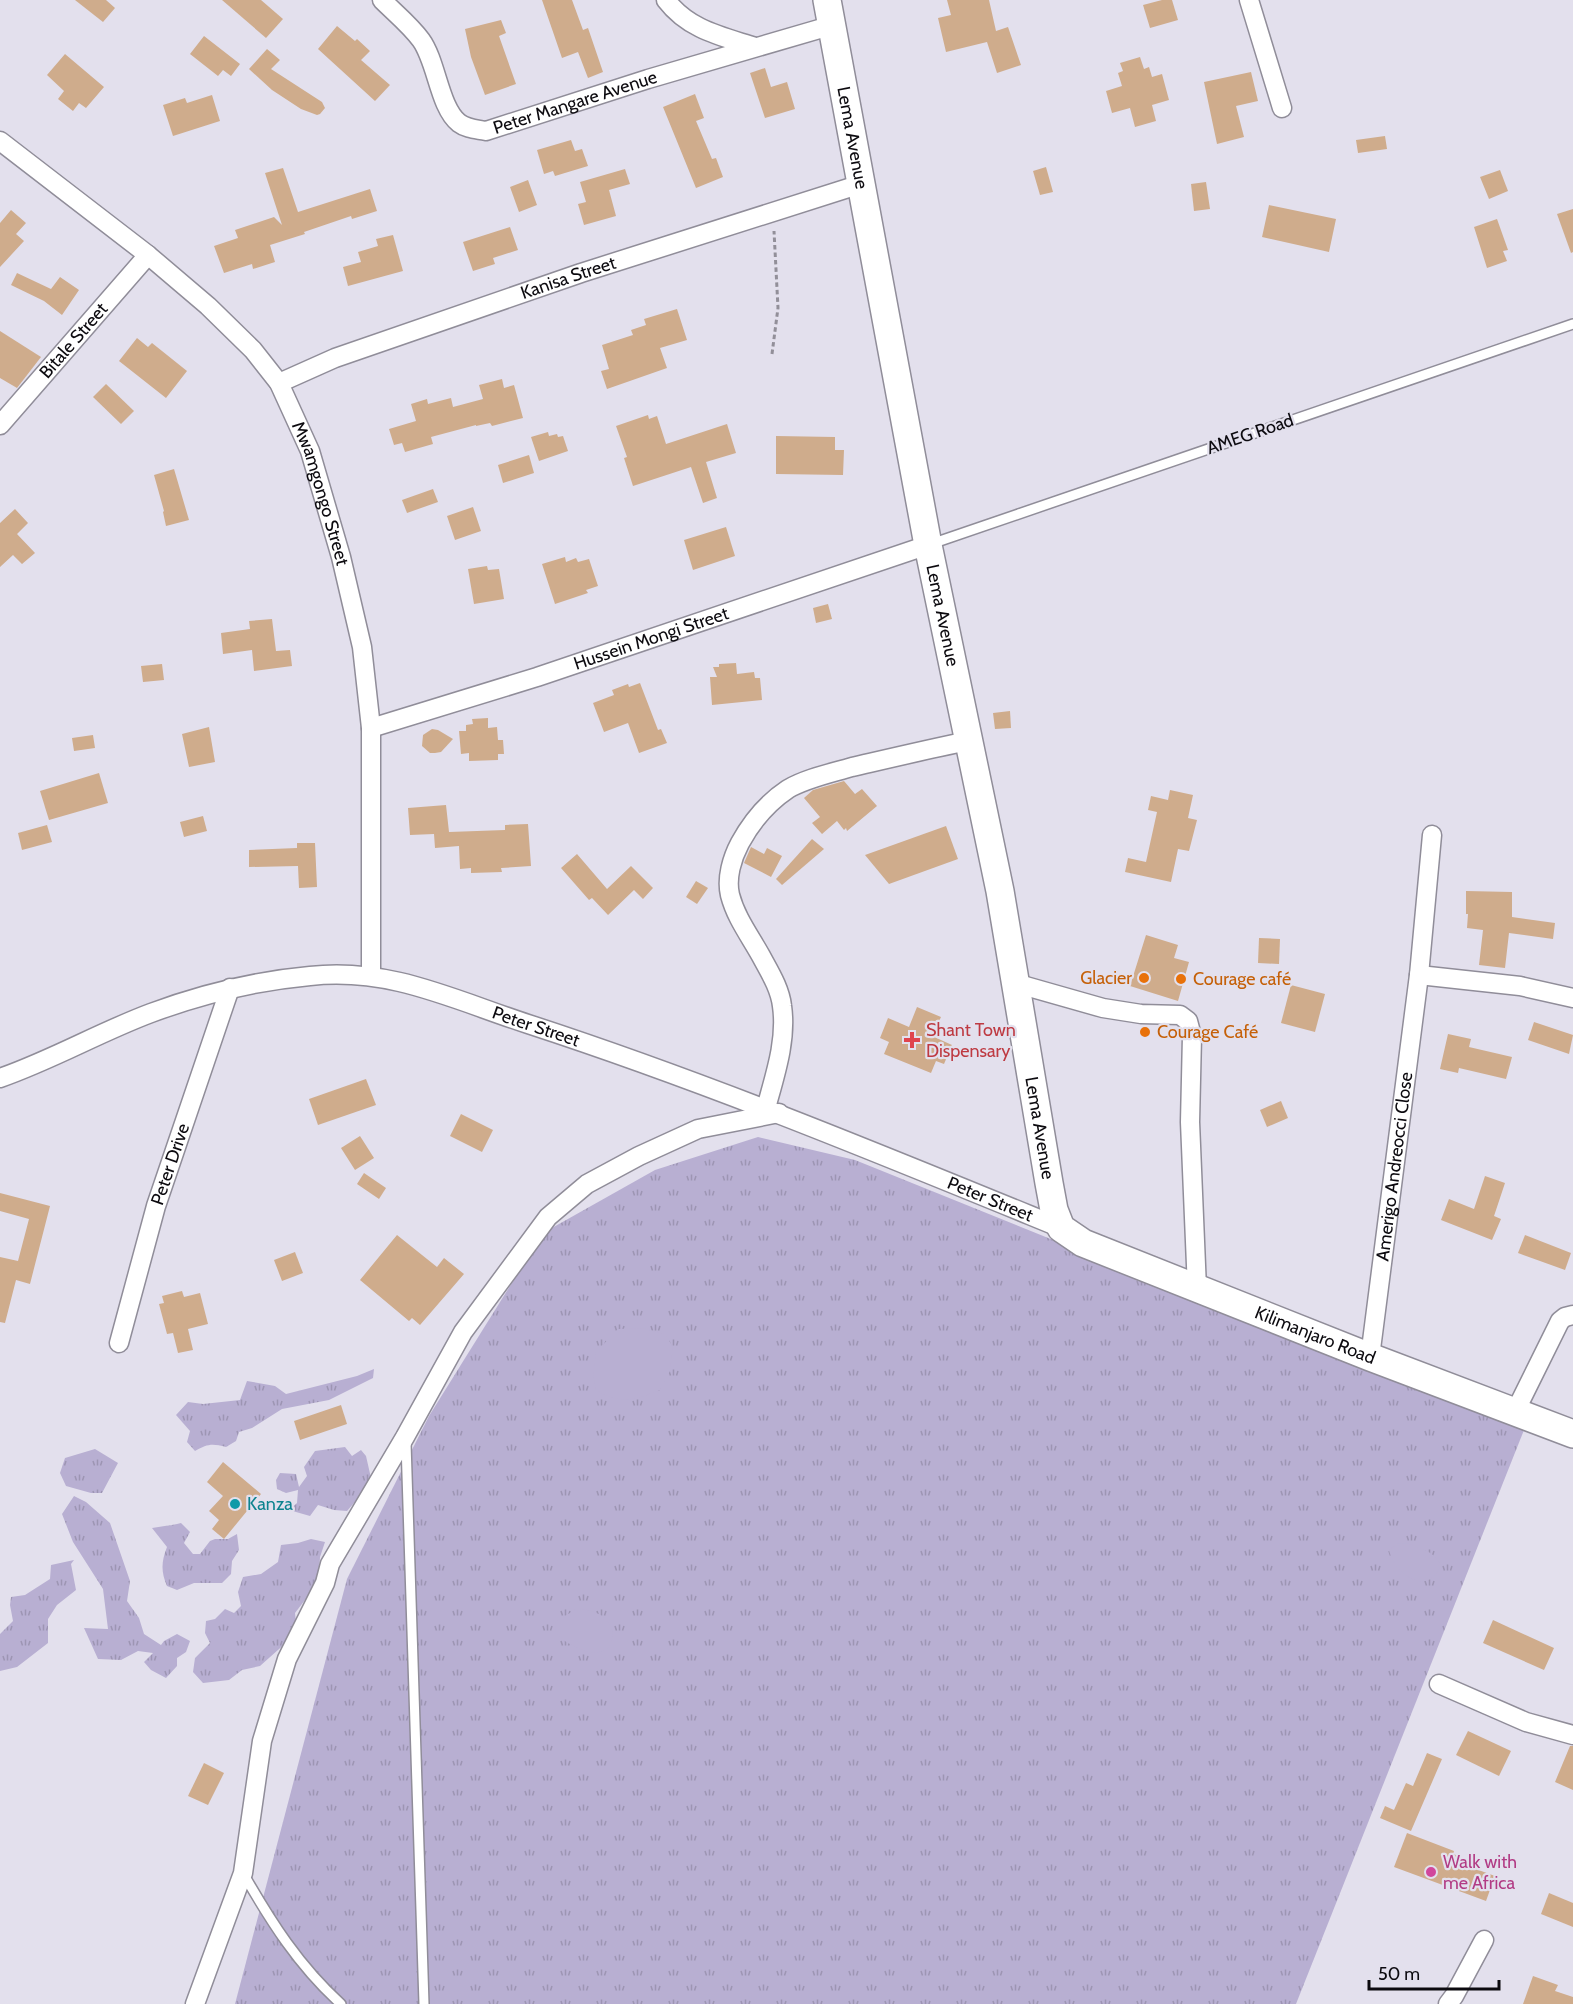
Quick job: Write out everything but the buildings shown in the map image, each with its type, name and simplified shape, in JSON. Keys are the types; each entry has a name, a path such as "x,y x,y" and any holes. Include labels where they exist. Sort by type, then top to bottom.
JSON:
{"main road":[{"name":"Lema Avenue","path":"834,8 861,184 928,545 1000,891 1048,1183 1061,1228"},
{"name":"Kilimanjaro Road","path":"1061,1228 1083,1243 1197,1289 1370,1358 1573,1434"}],"street":[{"name":"Peter Mangare Avenue","path":"382,0 421,40 430,57 447,107 458,122 469,128 486,131 756,47 834,8"},
{"path":"666,0 677,14 706,32 756,47"},
{"path":"1249,0 1282,108"},
{"name":"Mwamgongo Street","path":"0,141 148,255 208,306 254,350 279,383 310,451 341,557 362,647 371,728 370,975"},
{"name":"Kanisa Street","path":"279,383 335,358 569,277 861,184"},
{"name":"Bitale Street","path":"0,425 148,255"},
{"name":"Hussein Mongi Street","path":"371,728 537,677 928,545"},
{"path":"195,2004 243,1873 262,1741 286,1659 325,1583 330,1564 405,1437 463,1332 548,1217 587,1184 639,1156 698,1129 772,1111 783,1027 782,1004 774,979 744,930 729,894 730,868 736,849 750,824 771,802 790,788 828,774 968,741"},
{"name":"Amerigo Andreocci Close","path":"1370,1358 1419,975 1432,835"},
{"name":"Peter Street","path":"0,1078 151,1013 230,988 312,975 370,975 418,985 603,1048 772,1111 1061,1228"},
{"path":"1419,975 1520,986 1573,998"},
{"path":"1015,982 1103,1008 1141,1014 1180,1016 1188,1021 1192,1036 1191,1122 1197,1289"},
{"name":"Peter Drive","path":"119,1342 156,1206 230,988"},
{"path":"1515,1412 1560,1321 1573,1315"},
{"path":"1439,1684 1526,1722 1573,1735"},
{"path":"1448,2004 1484,1940"}],"lane":[{"name":"AMEG Road","path":"928,545 1573,324"},
{"path":"405,1437 424,2004"},
{"path":"243,1873 272,1924 318,1983 341,2004"}],"path":[{"path":"772,354 778,308 773,211"}],"green space":[{"path":"758,1137 855,1160 1524,1430 1296,2004 235,2004 347,1579 429,1416 543,1233 655,1170"},
{"path":"642,1328 665,1334 673,1347 670,1371 660,1390 635,1398 620,1399 596,1390 593,1374 596,1352 618,1329"},
{"path":"374,1369 373,1378 329,1400 282,1409 252,1428 239,1432 236,1441 226,1447 210,1445 195,1451 187,1442 190,1431 176,1415 188,1402 203,1404 240,1400 247,1381 275,1386 286,1394 357,1376"},
{"path":"345,1447 352,1456 361,1450 366,1456 371,1478 361,1495 347,1511 318,1505 310,1516 289,1510 297,1503 298,1490 286,1493 277,1489 276,1480 280,1473 296,1474 299,1487 307,1476 304,1467 315,1451"},
{"path":"95,1449 118,1463 102,1493 91,1493 66,1486 60,1473 65,1458"},
{"path":"74,1496 86,1502 110,1523 130,1581 127,1601 139,1618 144,1634 161,1645 177,1634 190,1641 186,1652 177,1658 177,1666 166,1678 151,1670 144,1662 153,1653 138,1651 121,1660 98,1659 84,1628 108,1629 103,1589 73,1542 62,1514"},
{"path":"181,1523 190,1532 184,1543 193,1554 200,1554 210,1541 228,1539 237,1534 239,1550 232,1561 231,1574 222,1583 194,1583 177,1590 167,1586 162,1567 167,1547 152,1528"},
{"path":"311,1539 325,1542 320,1557 319,1576 295,1613 297,1633 260,1666 242,1670 229,1680 203,1683 193,1672 195,1658 210,1643 205,1633 206,1621 215,1619 225,1609 234,1613 241,1606 238,1592 243,1577 261,1574 278,1562 281,1545"},
{"path":"1406,1543 1426,1551 1438,1560 1441,1565 1435,1575 1428,1580 1420,1581 1412,1579 1397,1567 1389,1550 1397,1544"},
{"path":"74,1560 71,1564 76,1590 57,1605 48,1619 48,1643 17,1667 0,1671 0,1634 13,1621 11,1597 25,1595 50,1579 51,1565"},
{"path":"576,1609 593,1612 605,1618 611,1627 613,1637 610,1646 602,1651 591,1652 576,1647 559,1636 555,1630 556,1622"}],"place":[{"name":"Glacier","path":"1144,978"},
{"name":"Courage café","path":"1181,979"},
{"name":"Courage Café","path":"1145,1032"},
{"name":"Shant Town Dispensary","path":"912,1040"},
{"name":"Kanza","path":"235,1504"},
{"name":"Walk with me Africa","path":"1431,1872"}]}
